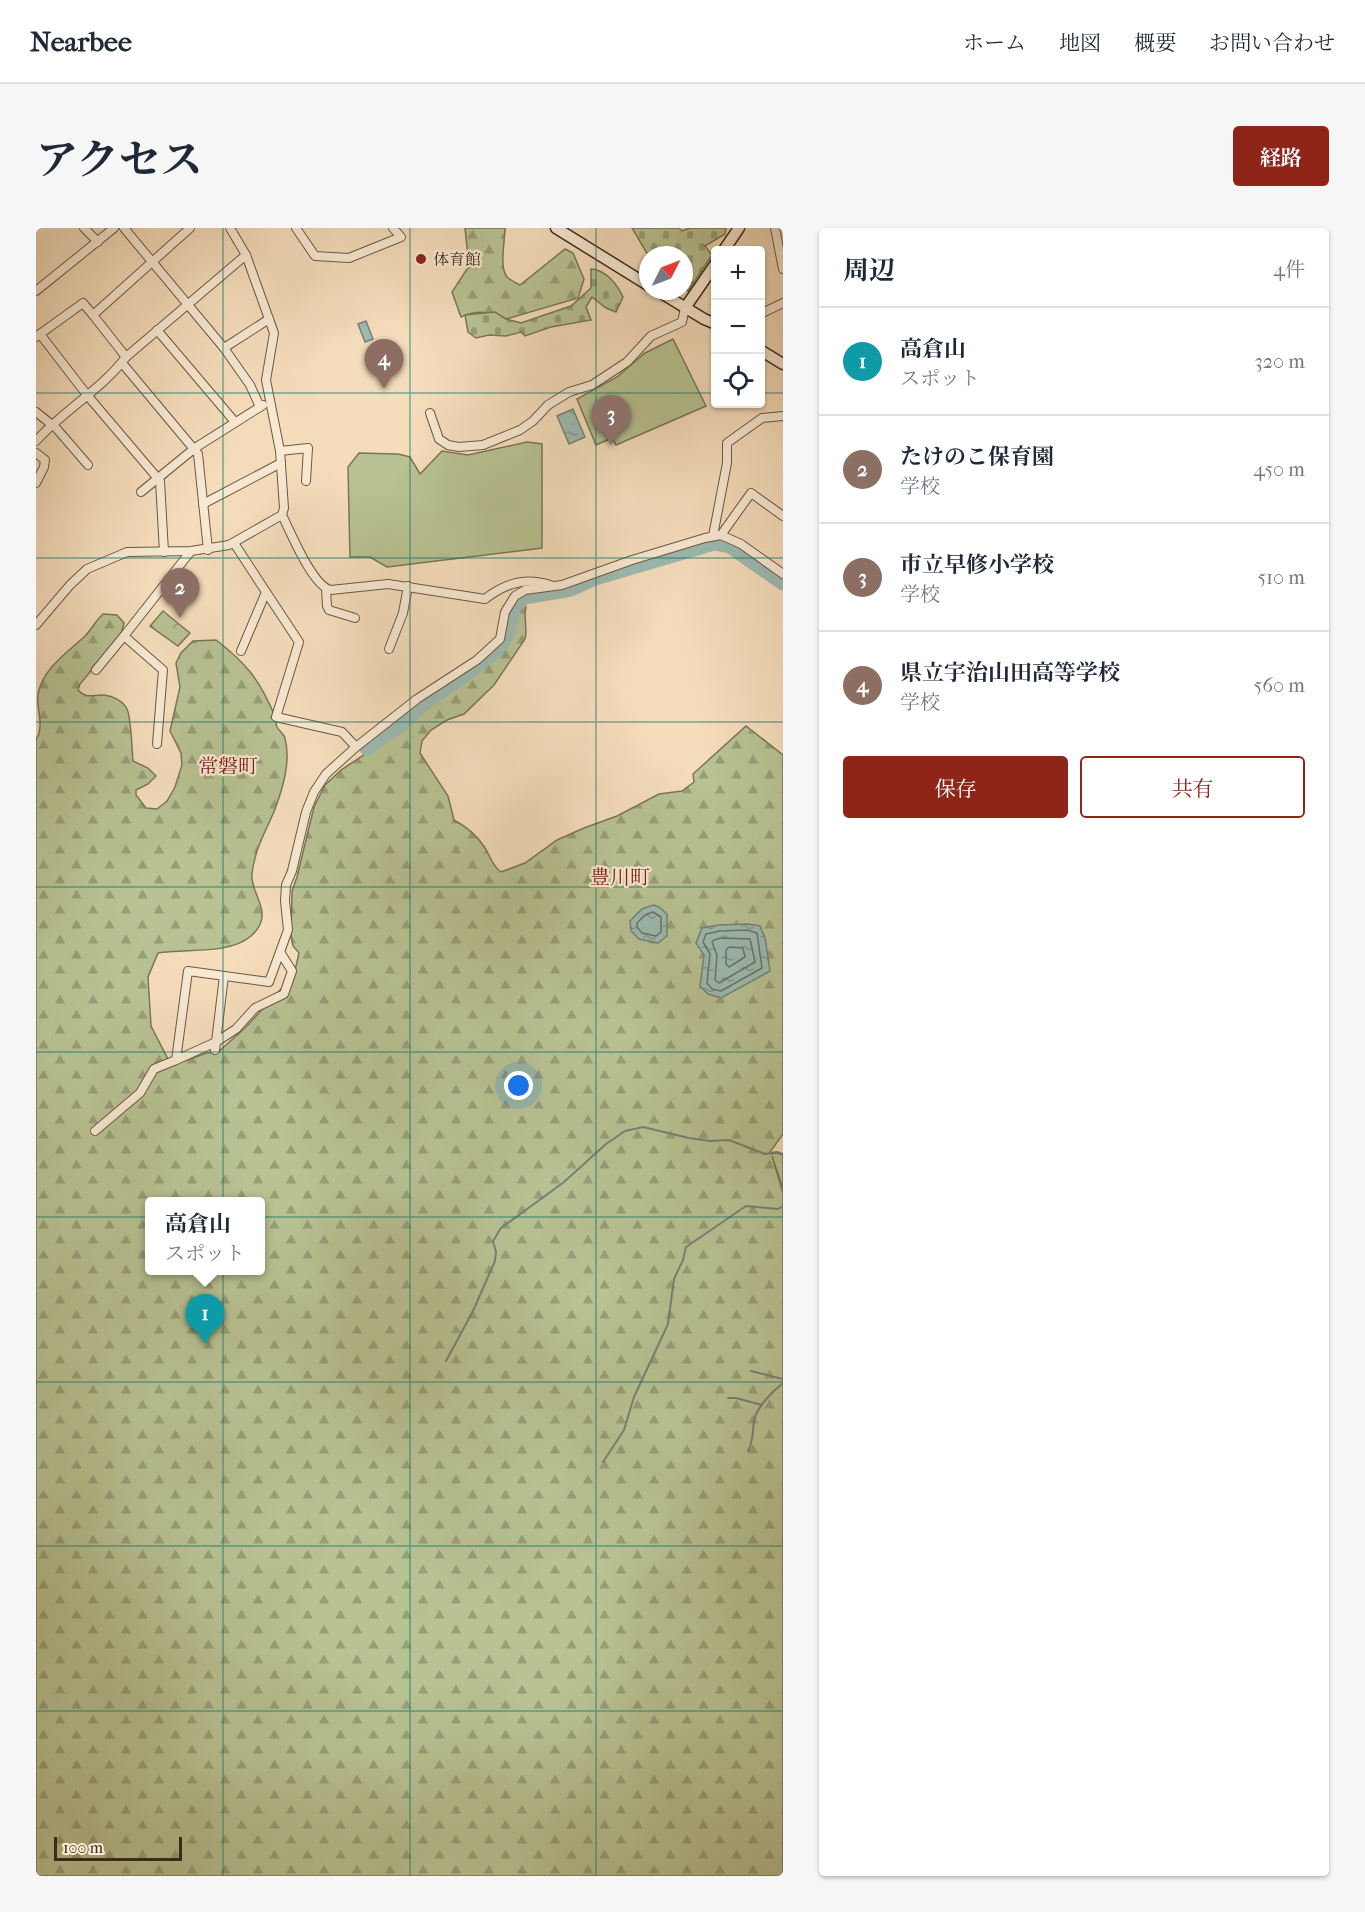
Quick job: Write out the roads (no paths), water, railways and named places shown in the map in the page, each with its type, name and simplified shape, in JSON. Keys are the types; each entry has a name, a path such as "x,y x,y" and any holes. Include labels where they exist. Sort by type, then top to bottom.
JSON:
{"street":[{"path":"84,228 98,242"},
{"path":"36,291 114,228"},
{"path":"124,228 224,348 250,385 260,407"},
{"path":"93,315 190,228"},
{"path":"230,228 246,255 274,333 266,373 269,401 280,451 284,508 282,515 314,578 326,589 329,610 355,618"},
{"path":"296,228 315,256 349,258 401,237 393,228"},
{"path":"555,228 639,279"},
{"path":"727,246 740,228"},
{"path":"775,228 783,269"},
{"path":"36,441 157,330 246,255"},
{"path":"429,413 439,439 459,447 483,445 520,430 533,421 548,405 609,375 627,362 651,336 682,322 685,308 711,270"},
{"path":"672,300 711,321"},
{"path":"164,552 160,481 38,335 83,303 124,360 195,448 198,454 208,550"},
{"path":"765,312 783,303"},
{"path":"224,348 269,319"},
{"path":"157,330 235,422"},
{"path":"765,353 783,364"},
{"path":"141,492 195,448 269,401"},
{"path":"36,412 88,465"},
{"path":"717,536 728,443 762,418 783,416"},
{"path":"280,451 308,448 306,481"},
{"path":"36,453 45,460 36,483"},
{"path":"203,504 281,463"},
{"path":"717,536 752,493 783,516"},
{"path":"36,625 87,569 127,552 208,550 234,543 282,515"},
{"path":"176,1060 188,971 269,982 288,930 286,885 292,871 306,812 314,792 326,774 410,704 477,660 500,639 505,612 515,596 525,590 554,586 632,560 717,536 741,544 783,574"},
{"path":"234,543 299,642 276,717 342,732 356,747"},
{"path":"96,670 191,551"},
{"path":"326,589 388,584 485,599 501,587 515,582 542,582 554,586"},
{"path":"389,649 403,613 408,586"},
{"path":"240,651 266,592"},
{"path":"124,636 163,670 157,744"},
{"path":"95,1131 140,1093 154,1069 215,1046 236,1029 255,1008 284,993 292,970 280,952"},
{"path":"215,1046 224,976"}],"water":[{"path":"366,321 373,339 365,342 358,324"},
{"path":"573,409 585,437 569,444 557,416"},
{"path":"653,905 667,914 667,936 658,943 639,939 631,931 630,921 642,909"},
{"path":"748,924 760,926 765,938 770,971 721,998 708,994 700,986 704,955 696,943 702,928"}],"waterway":[{"path":"367,748 399,726 427,701 476,667 500,646 507,635 514,607 524,597 571,589 595,578 714,543 730,546 783,583"},
{"path":"446,1361 473,1311 495,1261 496,1252 493,1241 501,1228 564,1182 606,1144 625,1131 643,1127 689,1138 710,1141 729,1140 765,1154 777,1152 783,1154"},
{"path":"603,1462 624,1430 634,1397 668,1324 674,1279 686,1247 746,1206 778,1209 783,1206"},
{"path":"751,1371 783,1379"},
{"path":"748,1451 757,1412 767,1398 783,1383"},
{"path":"728,1398 762,1405"}],"place":[{"name":"体育館","path":"421,259"},
{"name":"県立宇治山田高等学校","path":"384,389"},
{"name":"市立早修小学校","path":"611,445"},
{"name":"たけのこ保育園","path":"180,618"},
{"name":"高倉山","path":"205,1344"}],"district":[{"name":"常磐町","path":"228,766"},
{"name":"豊川町","path":"620,877"}]}
